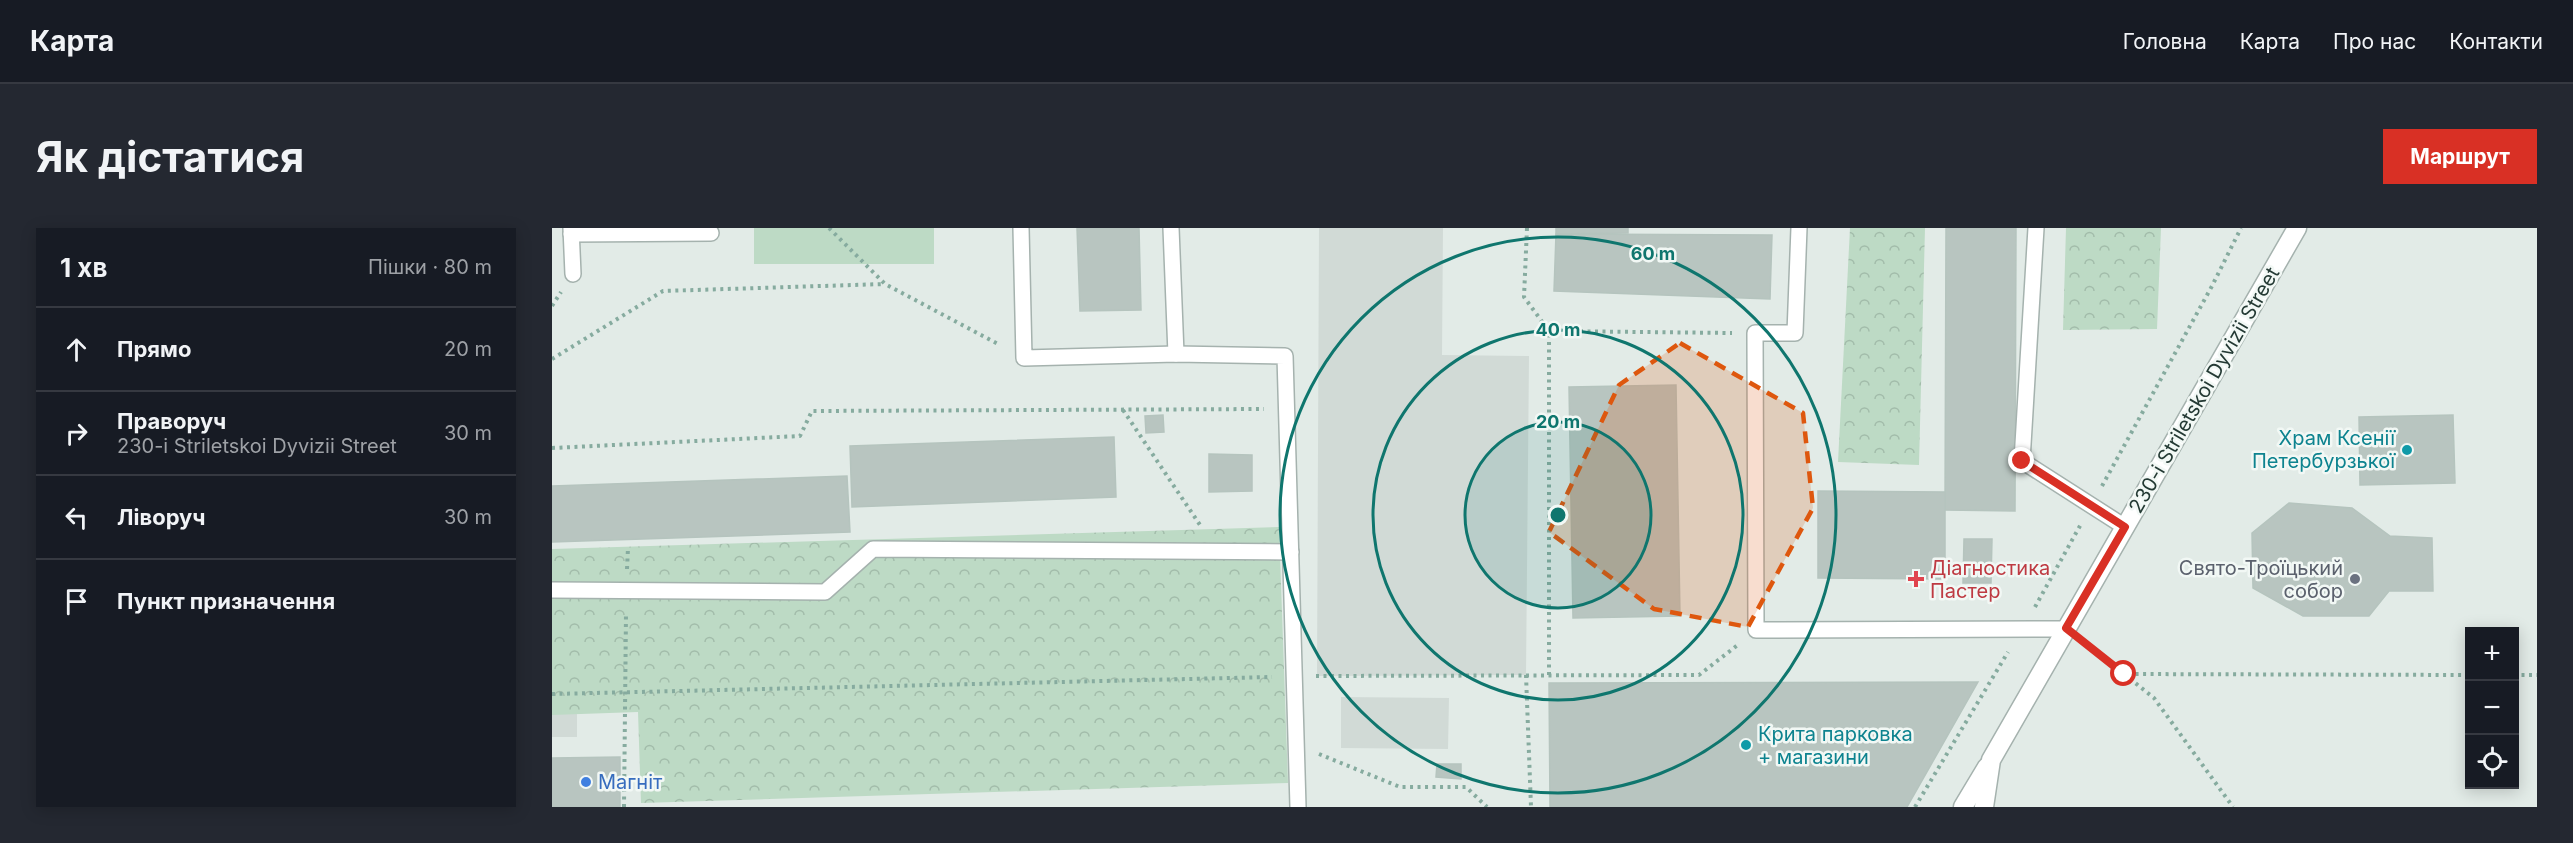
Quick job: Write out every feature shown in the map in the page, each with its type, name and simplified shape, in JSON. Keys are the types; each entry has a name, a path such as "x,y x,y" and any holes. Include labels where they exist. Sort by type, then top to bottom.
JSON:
{"street":[{"name":"230-i Striletskoi Dyvizii Street","path":"1984,807 1990,760 2297,228"},
{"path":"1963,807 1990,760"}],"lane":[{"path":"1021,228 1024,358 1176,354 1285,356 1298,807"},
{"path":"1171,228 1176,354"},
{"path":"1799,228 1795,333 1755,333 1756,630 2066,628"},
{"path":"2036,228 2022,461 2125,527"},
{"path":"573,274 571,231 711,233"},
{"path":"552,590 825,592 873,549 1291,552"}],"path":[{"path":"829,228 885,284 1024,358"},
{"path":"1527,228 1524,297 1549,331 1550,675"},
{"path":"552,359 663,291 885,284"},
{"path":"1549,331 1755,333"},
{"path":"552,448 800,436 812,411 1287,409"},
{"path":"1123,410 1217,551"},
{"path":"624,807 628,548"},
{"path":"2066,628 2154,698 2233,807"},
{"path":"552,694 1294,676 1699,675 1756,630"},
{"path":"2124,674 2465,675"},
{"path":"1526,675 1532,807"},
{"path":"2519,675 2537,675"},
{"path":"1296,745 1400,787 1466,787 1486,807"}],"highlighted area":[{"path":"1680,343 1803,413 1813,508 1748,627 1654,609 1549,532 1619,385"}],"shaded area":[{"path":"1319,228 1443,228 1442,355 1529,356 1526,675 1317,676"},
{"path":"1341,697 1449,698 1448,749 1341,748"},
{"path":"552,708 577,708 577,737 552,737"}],"green space":[{"path":"754,228 934,228 934,264 754,264"},
{"path":"1850,228 1925,228 1919,465 1838,462"},
{"path":"2066,228 2161,228 2157,329 2063,330"},
{"path":"1279,527 1288,783 641,803 638,712 552,715 552,549"}],"building":[{"path":"1077,228 1139,228 1141,310 1080,311"},
{"path":"1556,228 1628,228 1628,233 1556,234"},
{"path":"1946,228 2016,228 2015,511 1945,510"},
{"path":"1556,234 1772,235 1770,299 1554,291"},
{"path":"1676,385 1680,616 1573,618 1569,387"},
{"path":"1163,415 1164,432 1146,433 1145,416"},
{"name":"Храм Ксенії Петербурзької","path":"2453,415 2455,483 2360,485 2359,417"},
{"path":"1114,437 1116,497 852,507 850,446"},
{"path":"1209,454 1252,455 1252,491 1209,492"},
{"path":"847,476 850,532 552,542 552,486"},
{"path":"1818,491 1945,492 1945,579 1818,578"},
{"name":"Свято-Троїцький собор","path":"2289,503 2352,508 2390,536 2432,538 2433,591 2389,591 2369,616 2303,616 2253,588 2252,533"},
{"path":"1964,539 1992,539 1991,583 1963,583"},
{"name":"Крита парковка + магазини","path":"1978,682 1907,807 1550,807 1549,683"},
{"name":"Магніт","path":"620,757 620,807 552,807 552,758"},
{"path":"1437,764 1461,764 1461,779 1436,777"}],"place":[{"name":"Храм Ксенії Петербурзької","path":"2407,450"},
{"name":"Діагностика Пастер","path":"1916,579"},
{"name":"Свято-Троїцький собор","path":"2355,579"},
{"name":"Крита парковка + магазини","path":"1746,745"},
{"name":"Магніт","path":"586,782"}],"route":[{"path":"2022,461 2125,527 2066,628 2124,674"}]}
